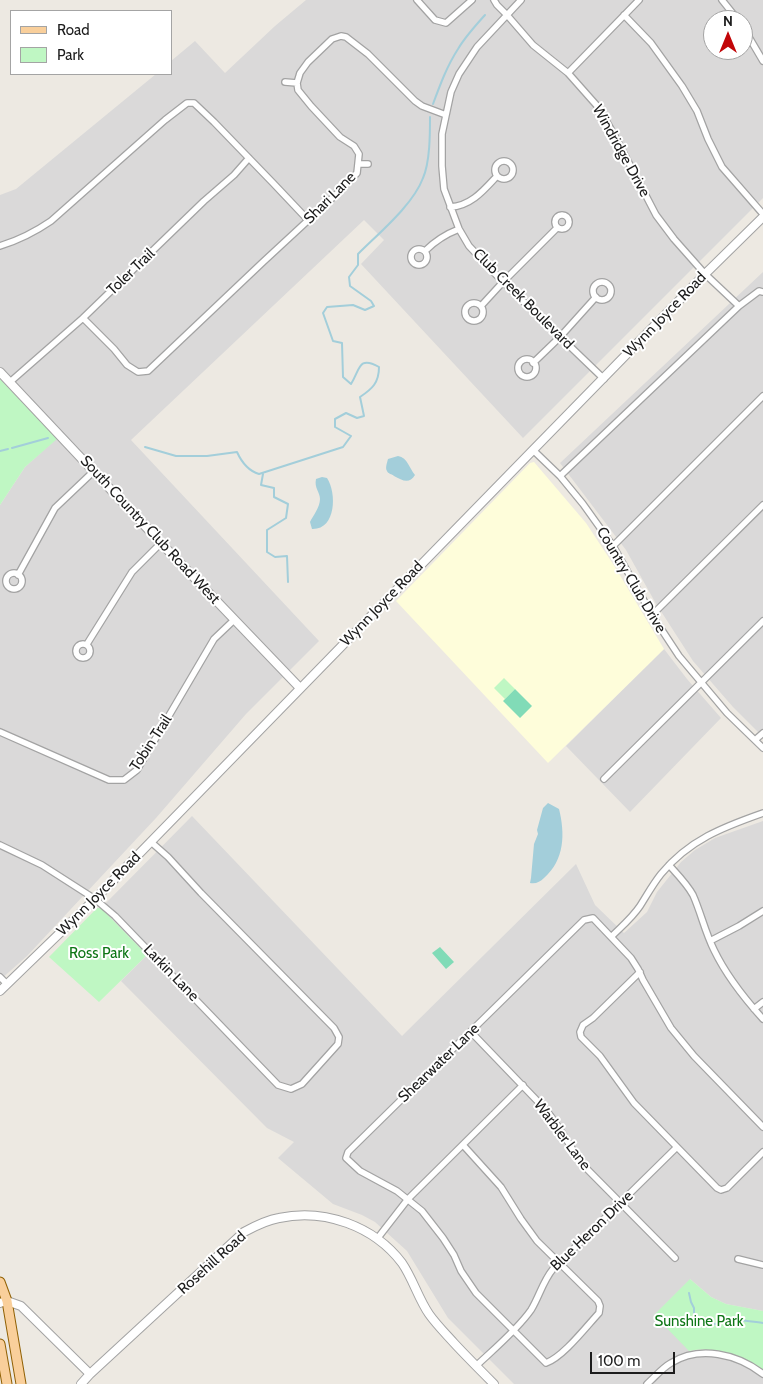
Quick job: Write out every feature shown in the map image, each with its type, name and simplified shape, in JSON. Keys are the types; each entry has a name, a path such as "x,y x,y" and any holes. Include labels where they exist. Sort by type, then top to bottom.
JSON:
{"main road":[{"path":"0,1282 21,1384"},
{"path":"0,1344 7,1384"}],"street":[{"path":"417,0 435,20 446,23 472,0"},
{"name":"Windridge Drive","path":"494,0 533,45 568,74 599,108 656,216 705,274 739,306"},
{"name":"Club Creek Boulevard","path":"522,0 477,47 459,74 450,92 442,134 444,188 459,228 469,246 503,282 604,379"},
{"path":"568,74 640,0"},
{"path":"722,0 730,10"},
{"path":"624,15 651,42 682,86 697,111 722,167 763,216"},
{"path":"286,82 297,83 300,73 308,62 332,39 342,36 368,54 415,101 422,106 446,115"},
{"path":"753,44 763,62"},
{"name":"Shari Lane","path":"83,318 127,365 138,372 148,372 357,173 359,154 354,146 340,137 311,106 298,90 297,83"},
{"path":"0,246 35,232 52,221 186,102 194,103 250,158 308,220"},
{"name":"Toler Trail","path":"10,382 83,318 250,158"},
{"path":"358,164 368,164"},
{"path":"450,207 467,204 498,176"},
{"name":"Wynn Joyce Road","path":"0,991 95,899 532,450 763,216"},
{"path":"425,251 432,244 459,228"},
{"path":"481,306 557,228"},
{"path":"560,476 739,306 761,292"},
{"path":"533,362 596,297"},
{"name":"South Country Club Road West","path":"0,372 160,543 300,688"},
{"path":"613,546 763,396"},
{"name":"Country Club Drive","path":"532,450 560,476 613,546 652,615 679,656 727,713 763,748"},
{"path":"18,574 55,508 94,471"},
{"path":"652,615 763,506"},
{"path":"87,644 132,572 160,543"},
{"name":"Tobin Trail","path":"0,732 109,780 124,780 137,770 214,640 234,620"},
{"path":"604,779 763,621"},
{"path":"755,740 763,733"},
{"path":"763,813 723,827 689,847 669,865 657,879 636,911 611,937 631,958 671,1028 694,1056 763,1127"},
{"name":"Larkin Lane","path":"0,845 42,865 95,899 152,953 278,1084 291,1089 302,1084 338,1044 338,1037 334,1028 168,857 151,842"},
{"path":"669,865 691,892 710,941 728,974 763,1019"},
{"path":"710,941 763,911"},
{"name":"Shearwater Lane","path":"408,1199 389,1186 360,1171 346,1158 348,1152 584,920 593,918 611,937"},
{"path":"640,972 594,1018 583,1025 580,1032 581,1037 600,1056 634,1102 721,1190 727,1188 763,1152"},
{"path":"0,977 7,984"},
{"path":"754,1009 763,1002"},
{"name":"Warbler Lane","path":"472,1032 524,1085 553,1119 577,1158 621,1203 630,1215 674,1258"},
{"path":"377,1239 408,1199 524,1085"},
{"path":"408,1199 434,1224 476,1294 546,1363 559,1355 599,1313 600,1306 598,1301 531,1234 501,1187 463,1145"},
{"name":"Blue Heron Drive","path":"476,1366 531,1310 545,1279 677,1147"},
{"name":"Rosehill Road","path":"80,1384 238,1236 259,1224 286,1216 313,1215 353,1225 390,1249 410,1276 429,1315 494,1384"},
{"path":"738,1260 763,1265"},
{"path":"3,1302 21,1306 90,1374"},
{"path":"647,1384 672,1362 702,1353 717,1354 731,1358 755,1368 763,1374"}],"shaded area":[{"path":"306,0 763,0 763,198 523,438 361,264 384,240 364,220 131,440 319,641 246,714 156,818 27,956 0,980 0,505 25,467 56,439 0,379 0,195 16,189 155,75 172,75 172,60 195,41 225,73"},
{"path":"763,272 763,737 733,707 693,661 655,602 626,550 560,463"},
{"path":"534,462 586,523 664,649 548,763 396,601 530,463"},
{"path":"664,649 721,718 630,812 566,746"},
{"path":"192,816 402,1036 576,864 595,905 624,933 647,912 657,892 681,862 695,850 715,838 763,821 763,1311 726,1304 711,1297 690,1279 689,1351 705,1349 723,1352 753,1363 763,1370 763,1384 514,1384 448,1318 407,1251 375,1222 333,1204 278,1158 294,1142 267,1128 121,981 147,955 101,908"}],"green space":[{"path":"0,379 57,439 25,467 0,505"},
{"path":"504,678 515,689 505,699 494,688"},
{"path":"515,689 532,706 520,718 503,701"},
{"name":"Ross Park","path":"97,908 101,908 147,955 99,1002 49,957"},
{"path":"440,947 454,962 446,969 432,953"},
{"name":"Sunshine Park","path":"690,1279 711,1297 726,1304 763,1311 763,1370 746,1360 728,1353 709,1350 689,1351 654,1315"}],"water":[{"path":"398,456 406,461 415,475 408,481 394,476 386,470 388,459"},
{"path":"327,478 330,485 333,501 332,509 326,524 320,528 312,529 310,522 320,502 316,479"},
{"path":"548,803 559,809 562,827 560,855 551,871 539,882 530,883 534,844 538,834 537,830 543,808"}],"waterway":[{"path":"433,104 454,55 485,15"},
{"path":"145,447 176,456 207,456 237,452 246,466 259,474 343,447 351,436 335,427 335,419 346,413 357,418 364,416 360,397 374,385 378,377 379,367 363,363 351,384 343,377 342,343 333,341 323,313 327,307 353,305 365,310 374,306 371,301 350,286 349,277 358,265 358,254 395,218 418,188 427,164 430,117"},
{"path":"12,448 48,438"},
{"path":"0,451 8,449"},
{"path":"263,474 261,485 274,488 274,497 288,504 286,518 267,530 267,552 275,557 287,556 288,582"},
{"path":"689,1293 694,1308 694,1318 700,1322 710,1325 736,1320 763,1323"}]}
